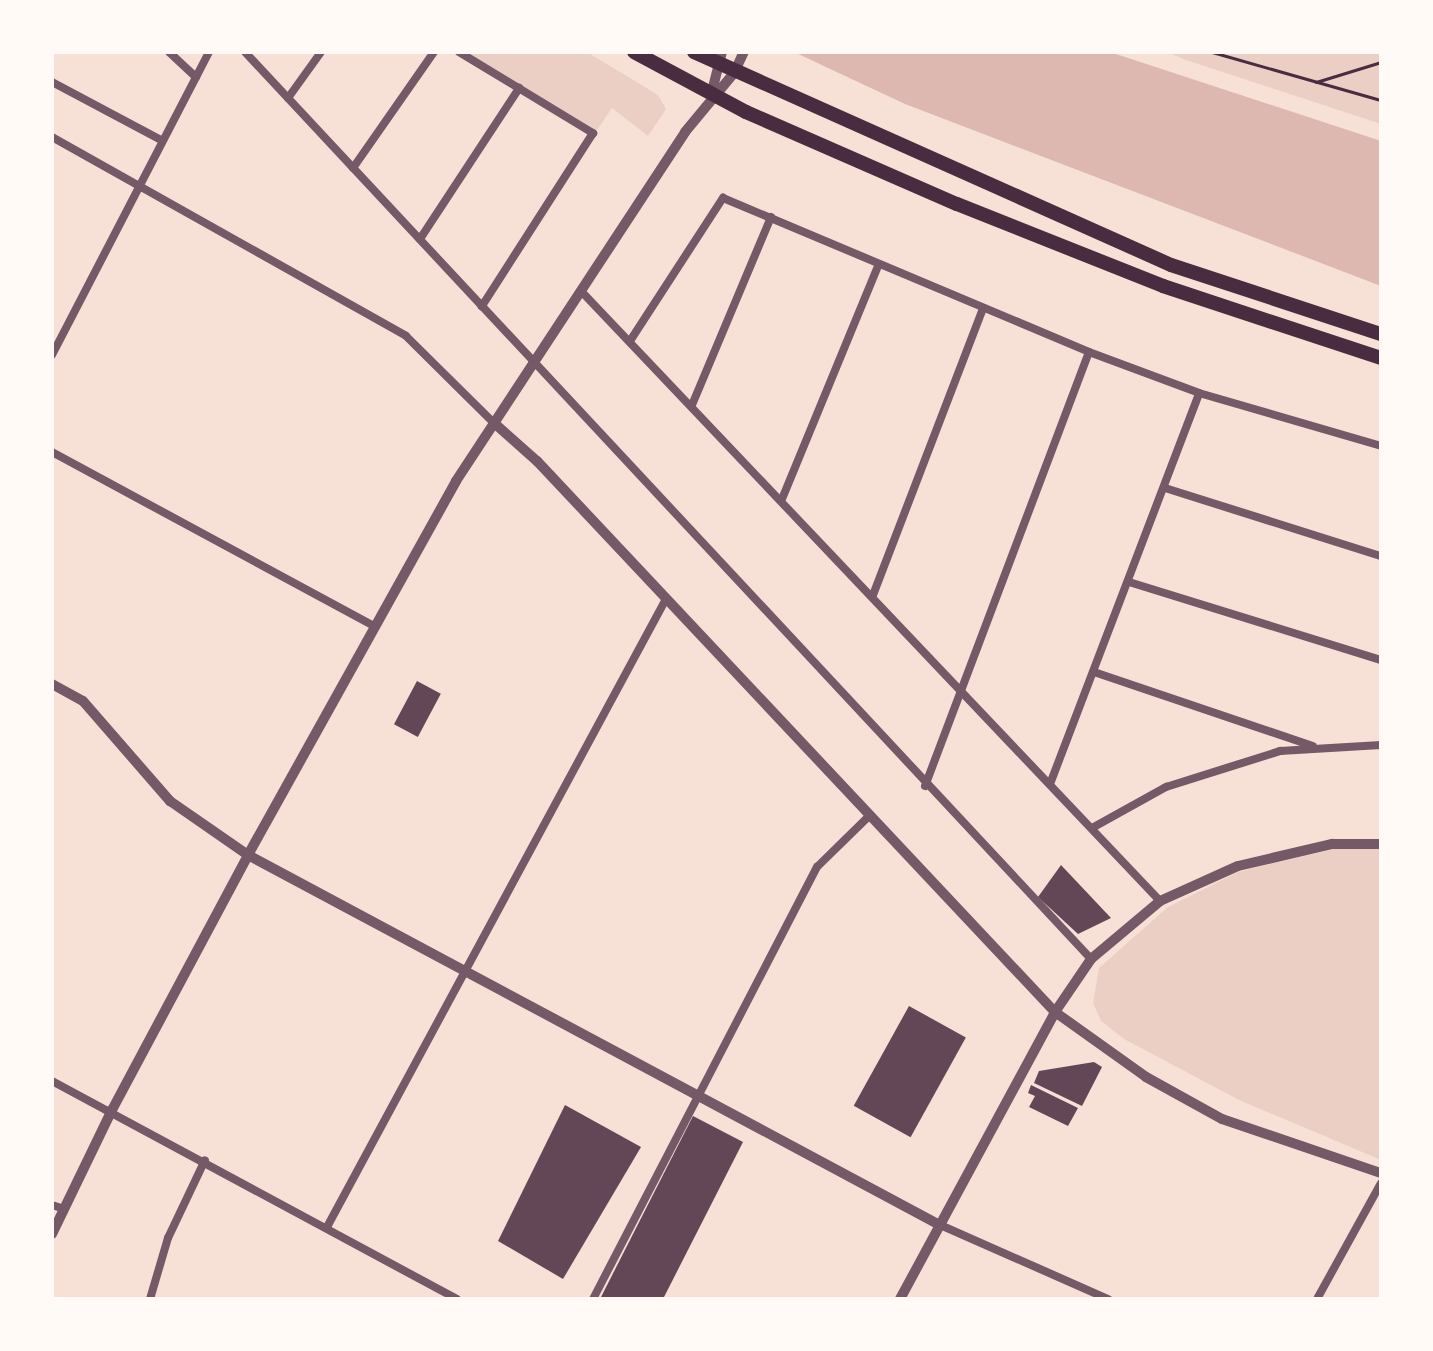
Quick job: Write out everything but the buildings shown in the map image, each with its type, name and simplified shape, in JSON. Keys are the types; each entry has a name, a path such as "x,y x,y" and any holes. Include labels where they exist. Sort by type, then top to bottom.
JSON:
{"main road":[{"path":"634,52 711,95 957,204 1163,286 1381,358"},
{"path":"694,52 720,58 734,73 1171,265 1381,334"}],"street":[{"path":"169,52 196,77"},
{"path":"52,355 138,183 209,52"},
{"path":"245,52 925,786 1091,959"},
{"path":"288,98 321,52"},
{"path":"353,168 434,52"},
{"path":"459,52 593,133 482,306"},
{"path":"52,1234 112,1110 248,855 374,626 493,422 711,95 734,73 744,52"},
{"path":"711,95 720,58"},
{"path":"52,82 161,140"},
{"path":"420,239 519,88"},
{"path":"52,137 406,336 537,461 1055,1012 1146,1077 1222,1119 1381,1173"},
{"path":"630,341 723,198 878,266 1089,352 1199,393 1381,446"},
{"path":"692,405 771,217"},
{"path":"782,499 878,266"},
{"path":"581,291 782,499 1160,901"},
{"path":"873,595 983,308"},
{"path":"925,786 1089,352"},
{"path":"1050,784 1199,393"},
{"path":"52,452 374,626"},
{"path":"1165,488 1381,556"},
{"path":"1129,582 1381,660"},
{"path":"327,1227 666,599"},
{"path":"1094,672 1317,747"},
{"path":"52,684 83,701 170,801 248,855 464,975 938,1224 1108,1299"},
{"path":"1092,828 1166,787 1280,751 1381,745"},
{"path":"593,1299 700,1098 817,867 869,816"},
{"path":"900,1299 1055,1012 1091,959 1160,901 1238,866 1332,844 1381,844"},
{"path":"52,1081 205,1160 457,1299"},
{"path":"150,1299 168,1238 205,1160"},
{"path":"1317,1299 1381,1183"},
{"path":"52,1205 64,1209"}],"path":[{"path":"1212,52 1312,83 1381,100"},
{"path":"1312,83 1381,62"}],"shaded area":[{"path":"463,52 587,52 658,95 666,109 648,136 612,108 595,133"},
{"path":"794,52 1110,52 1381,141 1381,286 905,104"},
{"path":"1166,52 1381,52 1381,124 1186,60"},
{"path":"1334,849 1381,849 1381,1160 1239,1100 1124,1039 1101,1021 1093,1003 1099,968 1168,907 1238,872"}]}
